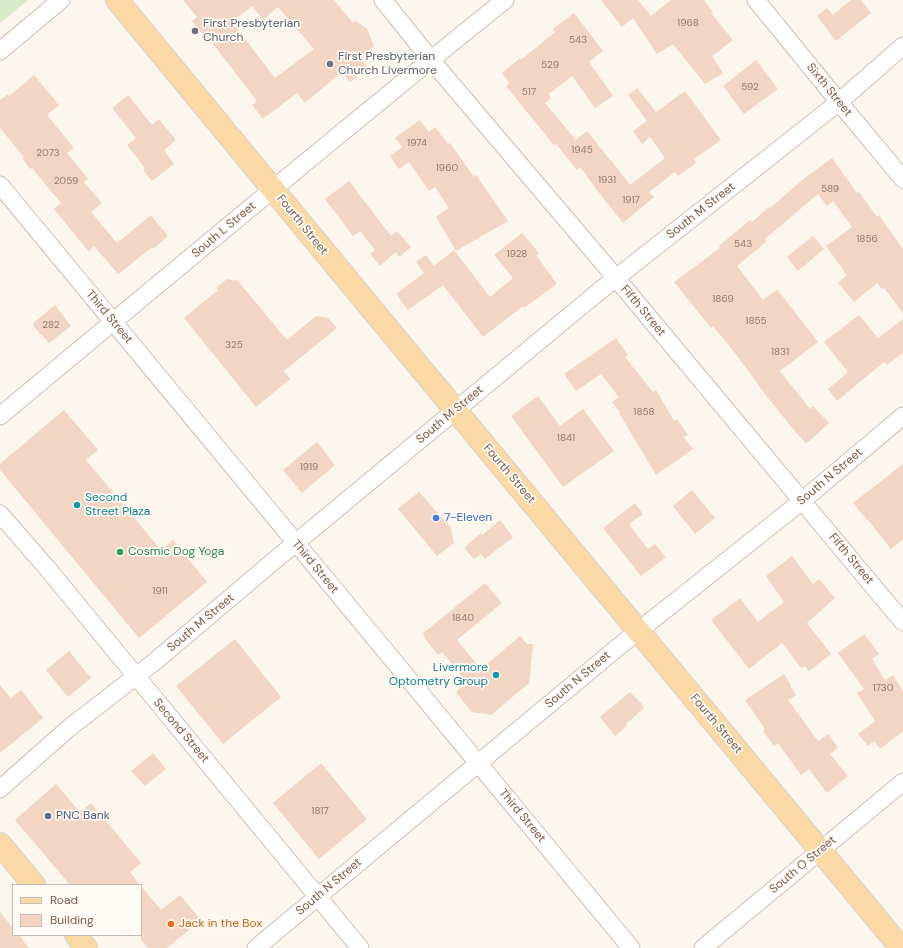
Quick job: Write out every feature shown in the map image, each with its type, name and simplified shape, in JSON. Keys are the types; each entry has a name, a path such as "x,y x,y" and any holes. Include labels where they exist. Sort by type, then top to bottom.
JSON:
{"main road":[{"name":"Fourth Street","path":"117,0 901,948"},
{"path":"0,844 33,884"},
{"path":"77,936 86,948"}],"street":[{"path":"0,51 61,0"},
{"name":"Fifth Street","path":"383,0 431,60 616,278 903,622"},
{"name":"South L Street","path":"0,416 273,189 505,0"},
{"name":"Sixth Street","path":"756,0 903,179"},
{"name":"South M Street","path":"0,789 70,728 154,663 296,543 616,278 839,102 903,46"},
{"name":"Third Street","path":"0,185 631,948"},
{"name":"South N Street","path":"256,948 638,630 802,501 903,416"},
{"name":"Second Street","path":"0,514 136,676 360,948"},
{"name":"South O Street","path":"703,948 903,782"}],"green space":[{"path":"0,0 28,0 0,23"}],"building":[{"path":"183,0 334,0 353,23 356,21 367,29 374,46 360,57 368,68 350,82 342,72 305,103 297,93 263,119 252,105 257,101 210,40 208,41 192,21 197,17","holes":["252,6 263,20 278,7 314,49 275,78 232,22"]},
{"path":"601,0 638,0 651,16 671,0 704,0 713,12 711,13 733,40 712,56 723,73 705,84 673,44 657,54 633,18 622,27"},
{"path":"851,0 861,0 871,13 836,41 817,16 827,8 833,15"},
{"path":"574,13 603,51 589,62 613,96 595,108 572,76 549,94 551,98 545,103 576,140 587,131 630,185 665,158 650,137 642,144 633,131 647,121 628,95 637,88 656,112 685,91 721,140 694,159 696,163 678,176 675,172 649,192 654,197 623,223 580,167 577,170 526,111 506,86 510,83 502,73 520,58 521,60 555,32 553,29"},
{"path":"756,60 778,89 744,114 723,86"},
{"path":"34,75 59,105 47,115 74,148 67,153 88,179 84,182 102,203 91,212 117,243 151,215 168,236 153,249 152,247 118,274 94,246 89,252 54,209 61,203 32,168 30,169 22,158 24,157 0,128 0,100 8,94 9,96"},
{"path":"128,95 152,125 159,119 176,140 164,150 174,164 152,181 143,170 145,168 127,145 136,138 112,108"},
{"path":"420,120 429,132 435,127 448,144 450,143 474,177 476,175 508,221 456,251 436,217 449,208 435,187 429,191 409,162 399,169 390,156 402,147 395,138"},
{"path":"832,158 857,193 859,192 877,217 879,215 903,249 903,313 884,288 882,289 877,283 854,302 838,283 847,275 826,246 852,227 833,201 827,206 818,194 765,239 767,241 737,266 763,300 777,289 818,342 780,371 810,409 813,406 829,423 806,444 768,398 713,326 711,328 674,282 720,248 719,246 750,220 752,222 806,177"},
{"path":"349,181 391,236 397,231 411,247 399,257 396,252 380,266 370,254 375,250 360,231 353,236 325,199"},
{"path":"522,233 539,253 536,255 557,284 524,308 523,306 483,337 443,285 408,310 396,294 424,273 416,262 426,255 434,266 454,250 490,297 513,278 494,255"},
{"path":"813,236 824,249 798,271 787,257"},
{"path":"227,279 238,281 287,340 316,316 328,318 337,328 284,371 290,379 256,407 184,318 218,290 216,288"},
{"path":"55,305 71,326 49,343 32,324"},
{"path":"859,315 878,338 903,319 903,353 887,365 884,362 837,401 828,389 848,372 824,342"},
{"path":"616,338 628,355 625,357 653,392 656,390 674,421 677,419 688,435 684,437 693,449 656,475 619,413 620,412 612,402 619,397 601,374 576,391 564,374"},
{"path":"538,396 560,426 583,409 614,451 563,487 511,416"},
{"name":"Second Street Plaza","path":"64,410 98,450 86,460 161,550 173,540 207,582 139,638 0,470 0,464"},
{"path":"317,442 335,465 302,493 283,470"},
{"path":"903,464 903,539 891,549 853,503"},
{"path":"692,490 715,518 695,534 673,506"},
{"path":"419,492 451,528 454,543 437,556 398,509"},
{"path":"635,503 643,514 629,524 648,549 655,544 666,557 641,576 603,528"},
{"path":"500,520 513,537 485,559 481,554 474,559 464,548 481,533 482,535"},
{"path":"792,556 813,584 819,579 835,598 807,623 831,654 809,671 805,666 801,668 782,643 749,669 711,620 740,598 758,622 784,602 766,576"},
{"path":"485,583 502,603 457,640 481,669 520,636 527,644 533,644 529,683 491,715 472,712 466,705 456,692 467,682 442,652 438,655 425,639 423,633"},
{"path":"864,634 879,654 872,659 885,680 893,675 903,691 903,731 880,749 874,741 868,746 858,734 875,721 857,693 864,689 838,653"},
{"path":"235,639 281,697 223,744 176,686"},
{"path":"69,651 91,678 68,697 46,670"},
{"path":"784,674 796,695 788,700 818,741 828,734 838,748 830,754 848,776 827,793 809,769 801,775 778,743 774,746 763,731 765,729 745,700"},
{"path":"0,685 11,698 21,690 43,718 0,753"},
{"path":"630,692 644,708 615,736 600,717"},
{"path":"153,753 166,769 145,786 131,771"},
{"path":"321,763 367,819 319,859 273,803"},
{"path":"56,784 80,812 91,803 141,863 130,872 139,884 69,884 15,820"},
{"name":"Jack in the Box","path":"142,887 161,910 180,895 201,920 167,948 148,948 141,940"},
{"path":"0,912 12,927 12,936 20,936 29,948 0,948"}],"place":[{"name":"First Presbyterian Church","path":"195,31"},
{"name":"First Presbyterian Church Livermore","path":"330,64"},
{"name":"Second Street Plaza","path":"77,505"},
{"name":"7-Eleven","path":"436,518"},
{"name":"Cosmic Dog Yoga","path":"120,552"},
{"name":"Livermore Optometry Group","path":"496,675"},
{"name":"PNC Bank","path":"48,816"},
{"name":"Jack in the Box","path":"171,924"}]}
